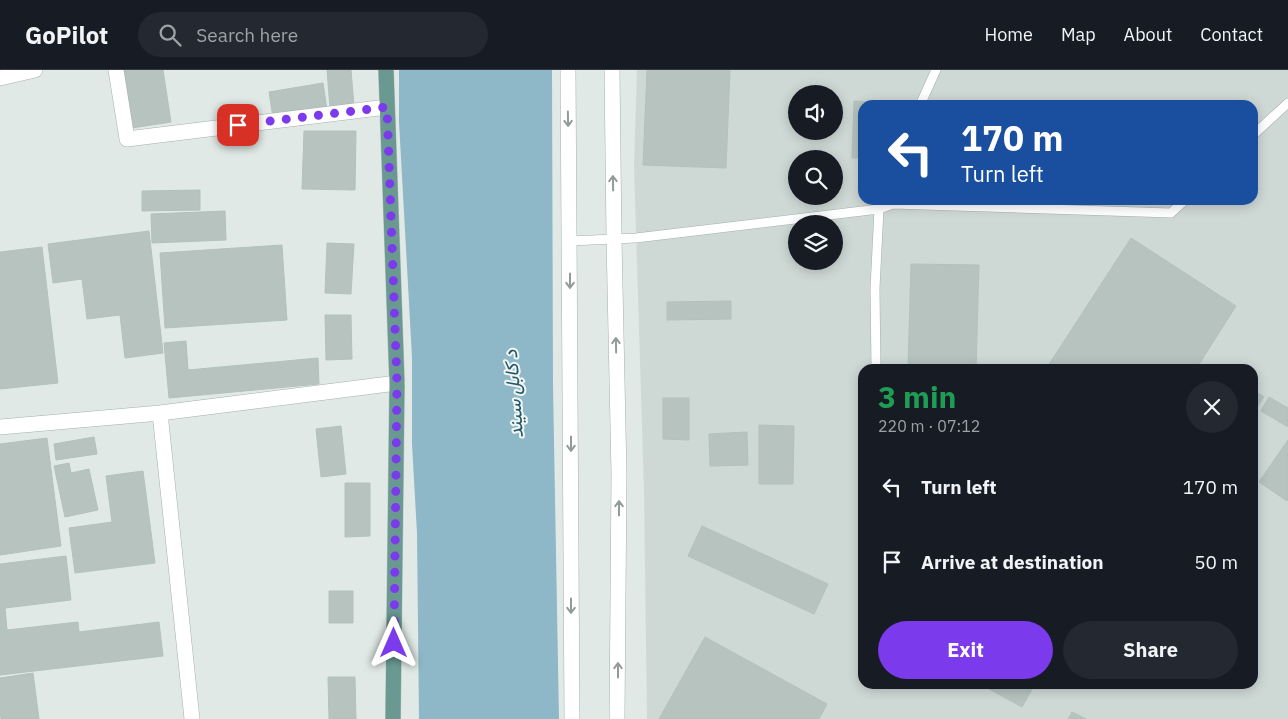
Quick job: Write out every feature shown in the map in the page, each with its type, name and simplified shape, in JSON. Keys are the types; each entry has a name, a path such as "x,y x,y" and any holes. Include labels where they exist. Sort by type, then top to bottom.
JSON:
{"main road":[{"path":"386,70 397,383 393,719"}],"street":[{"path":"1,75 35,70"},
{"path":"116,70 127,139 387,107"},
{"path":"568,70 572,719"},
{"path":"612,70 619,474 618,719"},
{"path":"0,427 160,413 397,383"},
{"path":"160,413 192,719"}],"lane":[{"path":"922,100 936,70"},
{"path":"1258,130 1288,103"},
{"path":"570,241 636,238 878,209 887,205"},
{"path":"970,205 1171,213 1180,205"},
{"path":"876,364 875,288 878,209"}],"shaded area":[{"path":"637,70 1288,70 1288,719 647,719 644,492 634,166"}],"water":[{"name":"د کابل سيند","path":"399,70 552,70 553,386 559,719 419,719 417,533 412,444 412,357 399,122"}],"building":[{"path":"123,70 163,70 171,122 132,128"},
{"path":"327,70 351,70 354,106 330,108"},
{"path":"647,70 730,70 726,168 643,165"},
{"path":"323,83 327,110 273,118 269,92"},
{"path":"854,101 858,101 858,158 852,158"},
{"path":"304,131 356,131 355,190 302,189"},
{"path":"200,190 200,210 142,211 142,191"},
{"path":"225,211 226,240 152,243 151,214"},
{"path":"149,231 163,353 125,358 120,315 87,319 82,279 53,283 48,244"},
{"path":"1131,238 1236,306 1199,364 1049,364"},
{"path":"327,243 354,244 351,294 325,293"},
{"path":"282,245 287,320 165,328 160,253"},
{"path":"42,247 58,383 0,389 0,252"},
{"path":"911,264 979,265 976,364 908,364"},
{"path":"731,301 731,319 667,320 667,302"},
{"path":"325,315 351,315 352,359 326,360"},
{"path":"186,341 188,370 318,358 319,384 169,398 164,343"},
{"path":"1258,393 1264,397 1258,406"},
{"path":"1269,397 1288,408 1288,427 1261,411"},
{"path":"663,398 689,398 689,440 663,439"},
{"path":"759,425 794,426 793,484 759,484"},
{"path":"341,426 346,474 321,477 316,429"},
{"path":"747,432 748,465 710,466 709,434"},
{"path":"94,437 97,454 56,460 54,444"},
{"path":"47,438 61,546 0,555 0,444"},
{"path":"1288,440 1288,499 1287,501 1259,482"},
{"path":"69,463 71,473 89,469 98,510 65,517 54,466"},
{"path":"143,471 155,563 75,573 69,528 112,522 106,476"},
{"path":"345,483 370,483 370,536 345,537"},
{"path":"702,526 828,584 814,614 688,556"},
{"path":"66,556 71,600 5,608 7,630 78,622 79,632 159,622 163,656 0,675 0,564"},
{"path":"329,591 353,591 353,623 329,623"},
{"path":"705,637 827,704 819,719 659,719"},
{"path":"33,673 39,719 1,719 0,678"},
{"path":"328,677 355,677 356,719 329,719"},
{"path":"989,689 1032,689 1022,707"},
{"path":"1072,712 1086,719 1068,719"}],"route":[{"path":"238,125 387,107 397,383 394,643"}]}
